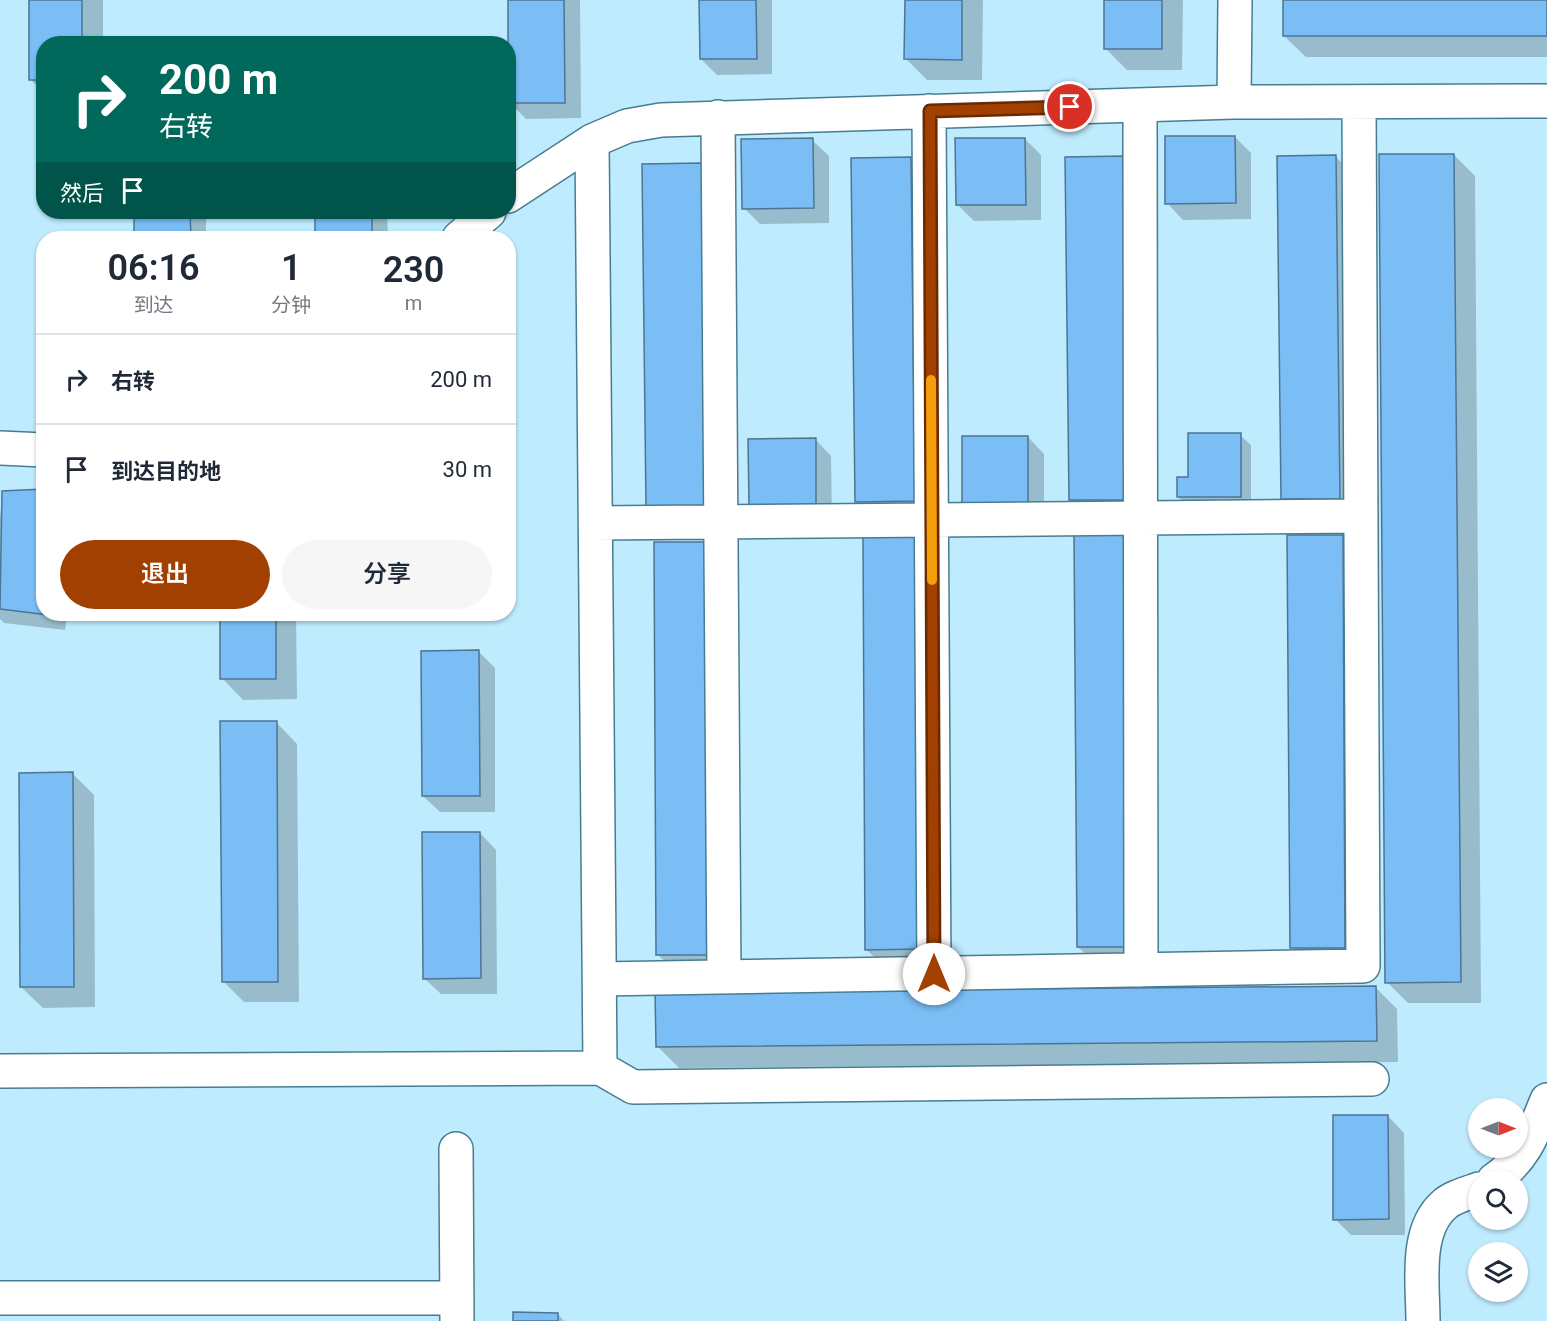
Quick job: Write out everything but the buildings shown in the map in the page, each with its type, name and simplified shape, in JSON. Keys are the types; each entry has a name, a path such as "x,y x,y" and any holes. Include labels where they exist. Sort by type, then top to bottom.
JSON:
{"street":[{"path":"1234,102 1235,0"},
{"path":"516,191 592,141 627,126 661,120 1234,102 1547,101"},
{"path":"600,979 1363,966 1359,102"},
{"path":"1140,105 1141,970"},
{"path":"930,111 934,974"},
{"path":"718,117 724,977"},
{"path":"592,141 600,1068"},
{"path":"467,231 481,219"},
{"path":"0,448 36,450"},
{"path":"596,523 1361,516"},
{"path":"0,1071 600,1068 633,1087 1372,1079"},
{"path":"1511,1170 1527,1149 1547,1100"},
{"path":"0,1298 457,1309 456,1149"},
{"path":"1423,1321 1423,1255 1431,1219 1446,1203 1468,1194"}],"slow traffic":[{"path":"931,380 932,580"}],"route":[{"path":"934,974 930,111 1070,107"}]}
